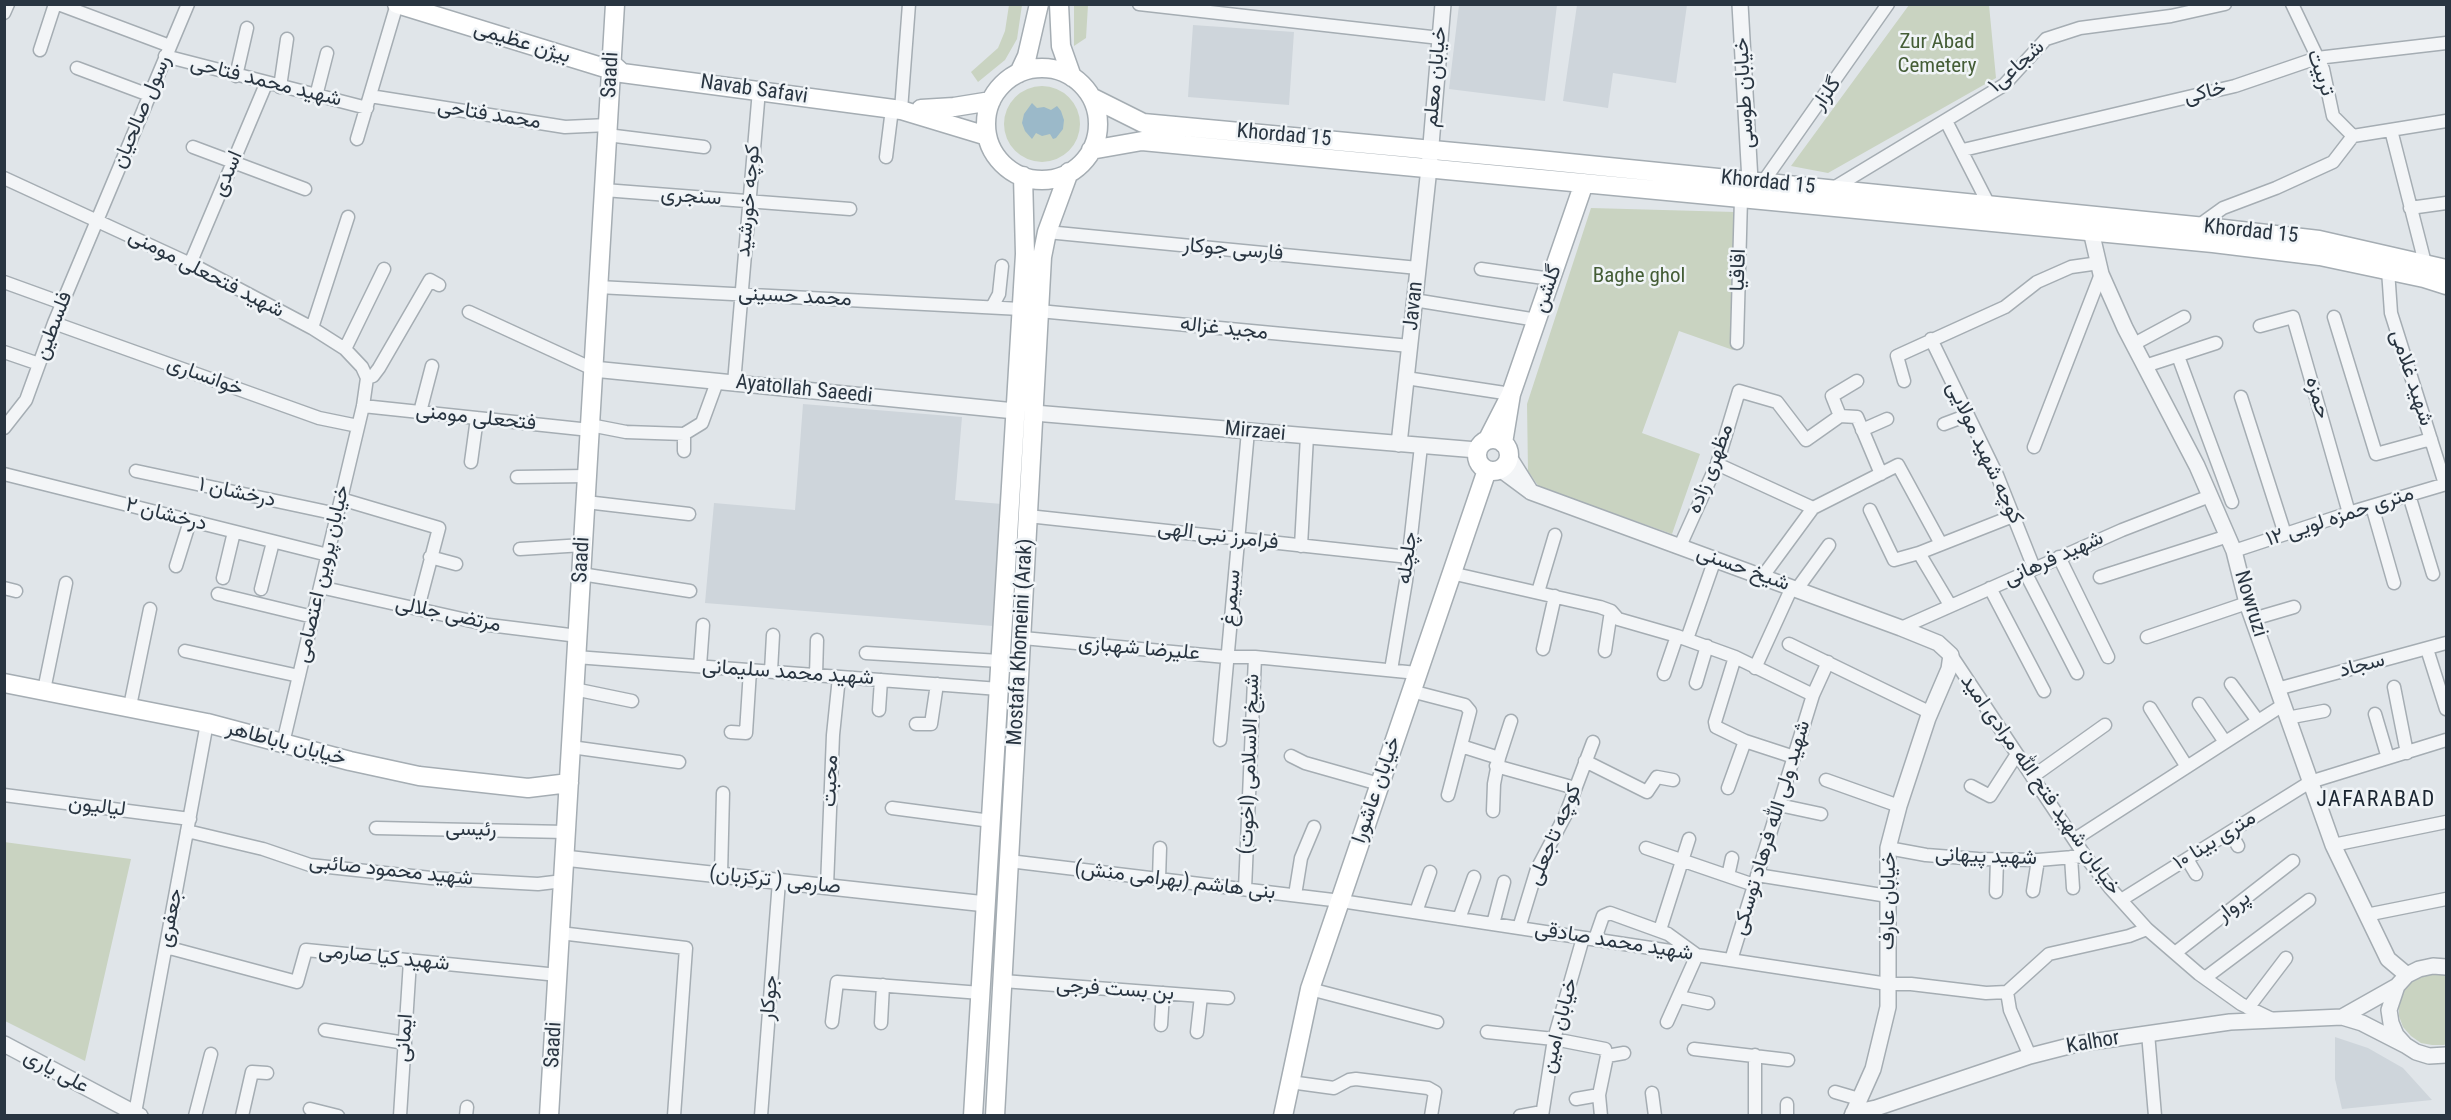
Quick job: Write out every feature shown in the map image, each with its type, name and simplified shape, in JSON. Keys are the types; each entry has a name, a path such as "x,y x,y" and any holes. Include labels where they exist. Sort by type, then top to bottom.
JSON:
{"main road":[{"name":"بیژن عظیمی","path":"397,4 605,68 612,63"},
{"name":"Saadi","path":"549,1116 615,4"},
{"path":"1019,73 1027,56 1039,4"},
{"path":"1059,4 1061,46 1072,77"},
{"name":"Navab Safavi","path":"612,63 622,73 896,110"},
{"path":"1040,68 1062,72 1072,77 1091,97 1097,115 1097,133 1091,150 1082,163 1069,172 1047,179 1023,176 1000,161 987,136 986,118 991,101 1002,84 1019,73 1040,68"},
{"name":"Khordad 15","path":"1091,97 1143,123 1430,149 1989,205 2027,217 2091,231 2278,250 2388,270 2446,285"},
{"path":"896,110 954,108 991,101"},
{"path":"896,110 987,136"},
{"name":"Khordad 15","path":"1091,150 1142,141 1741,198 2198,226 2319,240 2446,269"},
{"name":"Mostafa Khomeini (Arak)","path":"1030,310 1047,232 1069,172"},
{"name":"Mostafa Khomeini (Arak)","path":"973,1116 1000,661 1024,412 1030,310 1025,254 1023,176"},
{"name":"گلشن","path":"1494,455 1511,394 1584,183"},
{"name":"Mostafa Khomeini (Arak)","path":"995,1116 1023,638 1028,516 1024,412"},
{"name":"خیابان عاشورا","path":"1283,1116 1310,989 1451,573 1494,455"},
{"name":"خیابان باباطاهر","path":"4,683 130,706 207,723 350,761 458,781 528,788 569,783"}],"street":[{"path":"4,13 8,4"},
{"path":"40,50 56,4"},
{"name":"شهید محمد فتاحی","path":"56,4 167,51 236,76 316,96 368,102"},
{"name":"رسول صالحیان","path":"97,219 188,4"},
{"path":"357,139 397,4"},
{"path":"886,157 896,110 909,4"},
{"path":"1138,4 1440,38"},
{"name":"خیابان معلم","path":"1429,168 1443,4"},
{"name":"خیابان طوسی","path":"1740,4 1756,181"},
{"name":"گلزار","path":"1756,181 1888,4"},
{"name":"شجاعی۱","path":"1832,189 2004,85 2046,39 2080,28 2171,16 2225,4"},
{"name":"تربیت","path":"2292,4 2323,69 2333,116 2353,136"},
{"path":"236,76 247,28"},
{"path":"280,87 286,39"},
{"name":"خاکی","path":"1963,150 2235,86 2317,57 2446,44"},
{"path":"316,96 327,53"},
{"path":"77,68 149,95"},
{"name":"اسدی","path":"190,264 266,84"},
{"name":"کوچه خورشید","path":"734,383 759,90"},
{"name":"محمد فتاحی","path":"368,102 565,128 608,130 704,147"},
{"path":"1946,121 1963,150 1989,205"},
{"path":"2198,226 2223,208 2276,188 2333,162 2353,136 2446,121"},
{"path":"2391,130 2425,263"},
{"path":"192,147 305,189"},
{"name":"Javan","path":"1399,444 1429,168"},
{"name":"شهید فتحعلی مومنی","path":"4,178 97,219 190,264 312,328 345,349 362,368 367,378"},
{"name":"سنجری","path":"604,190 850,209"},
{"name":"اقاقیا","path":"1737,343 1741,198"},
{"path":"2410,208 2446,203"},
{"path":"312,328 348,217"},
{"name":"فلسطین","path":"4,428 26,400 54,323 97,219"},
{"name":"Nowruzi","path":"2091,231 2100,268 2134,344 2210,496 2234,551 2247,603 2333,845 2388,959 2402,980"},
{"name":"فارسی جوکار","path":"1047,232 1418,268"},
{"path":"993,307 999,294 1002,266"},
{"path":"1904,381 1897,356 1930,339 2005,307 2037,282 2071,267 2100,268 2034,447"},
{"path":"345,349 384,269"},
{"path":"1482,269 1551,279"},
{"name":"شهید غلامی","path":"2388,270 2388,297 2391,313 2446,484"},
{"path":"363,406 367,378 373,376 379,368 430,279 439,285"},
{"path":"4,282 62,303"},
{"name":"محمد حسینی","path":"598,287 1030,310"},
{"path":"1414,300 1537,320"},
{"name":"مجید غزاله","path":"1030,310 1410,346"},
{"path":"469,312 593,369"},
{"path":"2134,344 2184,317"},
{"name":"حمزه","path":"2260,326 2293,317 2349,513"},
{"path":"2334,317 2376,454 2430,439"},
{"name":"خوانساری","path":"54,323 319,418 358,426"},
{"name":"کوچه شهید مولایی","path":"1930,339 1997,475 2030,570 2077,673"},
{"path":"2145,366 2216,343"},
{"path":"4,352 39,364"},
{"path":"2178,356 2232,502"},
{"path":"420,412 432,366"},
{"name":"Ayatollah Saeedi","path":"593,369 1024,412"},
{"path":"1406,378 1511,394"},
{"path":"1857,381 1832,396 1840,416 1857,417 1881,474"},
{"path":"684,451 684,434 702,423 717,382"},
{"name":"مظهری زاده","path":"1680,546 1717,464 1739,391 1777,402 1806,440 1840,416"},
{"path":"2241,397 2286,534"},
{"name":"خیابان پروین اعتصامی","path":"283,742 363,406"},
{"name":"فتحعلی مومنی","path":"363,406 626,432 684,434"},
{"name":"Mirzaei","path":"1024,412 1421,446 1494,455"},
{"path":"1944,424 1968,415"},
{"path":"471,462 477,418"},
{"path":"1862,430 1887,418"},
{"name":"سیمرغ","path":"1220,740 1248,431"},
{"path":"1301,546 1307,436"},
{"name":"چلچله","path":"1391,670 1409,557 1421,446"},
{"name":"شیخ حسنی","path":"1494,455 1531,492 1901,628 1938,643 1951,655"},
{"path":"1717,464 1813,508"},
{"path":"1763,576 1813,508 1898,465 1941,544"},
{"name":"درخشان ۱","path":"136,471 337,514"},
{"name":"درخشان ۲","path":"4,474 327,555"},
{"path":"517,477 587,476"},
{"name":"۱۲ متری حمزه لویی","path":"2234,551 2446,484"},
{"path":"2409,495 2433,574"},
{"name":"شهید فرهانی","path":"1901,628 2122,530 2210,496"},
{"path":"341,500 438,528 418,608"},
{"path":"586,502 688,514"},
{"path":"2372,506 2394,583"},
{"path":"1870,510 1894,560 1919,553 2013,516"},
{"name":"فرامرز نبی الهی","path":"1028,516 1409,557"},
{"path":"176,566 190,521"},
{"path":"223,578 234,532"},
{"path":"1538,592 1554,535"},
{"path":"2100,577 2228,536"},
{"path":"261,590 273,542"},
{"path":"520,549 583,545"},
{"path":"1755,668 1794,588 1829,545"},
{"path":"1919,553 1950,605"},
{"path":"430,557 456,564"},
{"path":"2059,557 2108,657"},
{"path":"1664,674 1716,559"},
{"path":"581,573 690,591"},
{"path":"1451,573 1611,611 1618,619 1707,646 1735,657 1813,695"},
{"path":"45,690 66,583"},
{"name":"مرتضی جلالی","path":"320,587 489,625 578,636"},
{"path":"1989,588 2044,691"},
{"path":"218,594 313,617"},
{"path":"1543,649 1555,596"},
{"path":"2147,637 2247,603"},
{"path":"2253,619 2294,606"},
{"path":"130,706 150,609"},
{"path":"1605,651 1611,611"},
{"path":"700,666 703,625"},
{"path":"771,671 773,635"},
{"name":"علیرضا شهبازی","path":"1023,638 1226,657 1254,657"},
{"path":"816,675 817,640"},
{"path":"1789,644 1931,713"},
{"name":"سجاد","path":"2277,689 2446,644"},
{"path":"1696,683 1707,646"},
{"path":"2427,649 2446,709"},
{"path":"185,651 299,676"},
{"path":"866,653 1000,661"},
{"name":"خیابان عارف","path":"1855,1109 1873,1069 1883,1036 1888,1007 1888,848 1899,806 1951,655"},
{"name":"خیابان شهید فتح الله مرادی امید","path":"1951,655 2085,856 2121,900 2147,929 2205,978 2248,1008 2276,1020"},
{"name":"شهید محمد سلیمانی","path":"576,657 999,689"},
{"name":"شیخ الاسلامی (اخوت)","path":"1245,889 1254,657 1417,673"},
{"path":"1735,657 1715,722 1720,730 1794,758"},
{"name":"شهید ولی الله فرهاد توسکی","path":"1731,960 1813,695 1828,662"},
{"path":"731,732 746,733 750,670"},
{"name":"محبت","path":"827,886 833,735 839,677"},
{"path":"879,710 881,680"},
{"path":"915,724 931,724 937,684"},
{"path":"2231,684 2258,721"},
{"path":"2394,687 2407,753"},
{"path":"574,689 632,701"},
{"path":"1411,691 1468,707 1470,711 1448,795"},
{"path":"2199,704 2225,742"},
{"path":"2150,708 2187,767"},
{"path":"2075,839 2258,721 2285,712 2324,711"},
{"path":"2375,714 2388,758"},
{"path":"1493,811 1498,762 1511,721"},
{"name":"جعفری","path":"137,1114 207,723"},
{"path":"2032,777 2105,725"},
{"name":"۱۰ متری بینا","path":"2121,900 2230,832 2269,815 2310,782 2446,740"},
{"path":"1728,788 1745,741"},
{"name":"کوچه تاجعلی","path":"1519,928 1538,869 1565,816 1593,742"},
{"path":"1461,746 1498,762 1575,788"},
{"path":"571,747 679,762"},
{"path":"1971,786 1990,796 2017,754"},
{"path":"1291,756 1379,784"},
{"path":"1585,761 1647,792 1657,777 1673,780"},
{"path":"1826,780 1899,806"},
{"path":"721,875 723,793"},
{"name":"لیالیون","path":"4,795 189,825"},
{"path":"1779,805 1821,814"},
{"path":"892,808 991,821"},
{"path":"2333,845 2446,822"},
{"name":"شهید محمود صائبی","path":"189,825 310,865 431,878 538,884 563,882"},
{"path":"1294,895 1301,858 1314,827"},
{"name":"رئیسی","path":"376,828 566,832"},
{"path":"2230,832 2238,846"},
{"path":"1666,1022 1697,955 1673,936 1660,930 1689,839"},
{"path":"1159,879 1160,848"},
{"path":"1646,848 1728,876 1888,896"},
{"name":"شهید پیهانی","path":"1888,848 1926,855 1997,859 2038,860 2085,856"},
{"path":"2071,857 2073,888"},
{"name":"صارمی ( ترکزبان)","path":"564,858 986,904"},
{"path":"1728,876 1732,858"},
{"path":"1996,892 1997,859"},
{"path":"2187,859 2196,874"},
{"path":"2033,891 2038,860"},
{"name":"بنی هاشم (بهرامی منش)","path":"1009,861 1341,901"},
{"name":"پروار","path":"2175,953 2293,861"},
{"path":"1416,912 1430,872"},
{"path":"1460,919 1474,877"},
{"name":"جوکار","path":"761,1116 779,881"},
{"path":"1493,924 1504,882"},
{"path":"2366,915 2446,899"},
{"path":"2205,978 2309,900"},
{"name":"شهید محمد صادقی","path":"1341,901 1888,984 1911,984 1986,993 2007,992"},
{"name":"خیابان امین","path":"1542,1114 1554,1039 1589,939 1606,913 1660,930"},
{"path":"2030,1056 2010,1010 2007,992 2049,954 2129,936 2147,929"},
{"path":"560,933 686,948 674,1116"},
{"name":"شهید کیا صارمی","path":"166,947 297,982 306,950 558,975"},
{"path":"2248,1008 2286,958"},
{"name":"ایمانی","path":"399,1116 410,961"},
{"path":"2342,1017 2419,969 2433,966 2446,967"},
{"path":"2402,980 2389,1010 2394,1029 2405,1045"},
{"name":"بن بست فرجی","path":"1003,981 1228,998"},
{"path":"832,1022 837,982 981,993"},
{"path":"880,1023 883,985"},
{"path":"1310,989 1437,1022"},
{"path":"1161,1025 1163,993"},
{"path":"1197,1032 1201,996"},
{"path":"1679,997 1708,1003"},
{"path":"2342,1017 2362,1023 2416,1053 2429,1056 2446,1055"},
{"name":"Kalhor","path":"1855,1109 1888,1110 2030,1056 2077,1044 2230,1022 2342,1017"},
{"path":"325,1030 405,1043"},
{"path":"1487,1032 1554,1039 1605,1049 1607,1056 1599,1095 1601,1116"},
{"path":"2148,1033 2155,1116"},
{"name":"علی یاری","path":"4,1044 137,1114"},
{"path":"1694,1049 1788,1060"},
{"path":"1607,1056 1624,1053"},
{"path":"195,1116 212,1054"},
{"path":"1755,1055 1755,1116"},
{"path":"242,1116 252,1072 267,1073"},
{"path":"1290,1082 1334,1088 1346,1081 1356,1079 1428,1088 1435,1092 1431,1116"},
{"path":"1835,1092 1855,1109"},
{"path":"1652,1093 1655,1116"},
{"path":"1576,1099 1599,1095"},
{"path":"310,1109 338,1116"},
{"path":"1520,1116 1542,1114"}],"shaded area":[{"path":"1459,5 1557,5 1545,101 1449,89"},
{"path":"1577,5 1687,5 1676,83 1613,73 1608,108 1563,101"},
{"path":"1193,25 1294,32 1289,105 1188,97"},
{"path":"803,404 962,417 955,500 1002,504 993,626 705,603 714,503 795,510"},
{"path":"2335,1037 2368,1048 2403,1068 2432,1100 2342,1109 2335,1079"}],"green space":[{"path":"1009,5 1022,5 1017,39 1005,60 978,82 971,72 998,48 1005,31"},
{"path":"1074,5 1088,5 1086,38 1074,46"},
{"name":"Zur Abad Cemetery","path":"1909,5 1989,5 1996,78 1828,173 1791,166"},
{"path":"1042,86 1057,89 1069,97 1077,109 1080,124 1077,139 1069,151 1057,159 1042,162 1027,159 1015,151 1007,139 1004,124 1007,109 1015,97 1027,89"},
{"name":"Baghe ghol","path":"1591,208 1735,212 1733,350 1679,331 1642,433 1700,454 1672,534 1539,487 1528,471 1527,404"},
{"path":"4,842 131,859 85,1061 5,1021"},
{"path":"2429,972 2446,974 2446,1044 2444,1045 2421,1043 2403,1027 2399,1016 2402,993 2408,984"}],"water":[{"path":"1032,103 1037,108 1044,107 1051,110 1057,106 1061,111 1064,120 1063,129 1056,138 1053,139 1050,134 1042,136 1036,133 1032,139 1025,131 1022,123 1024,114"}],"district":[{"name":"JAFARABAD","path":"2376,800"}]}
